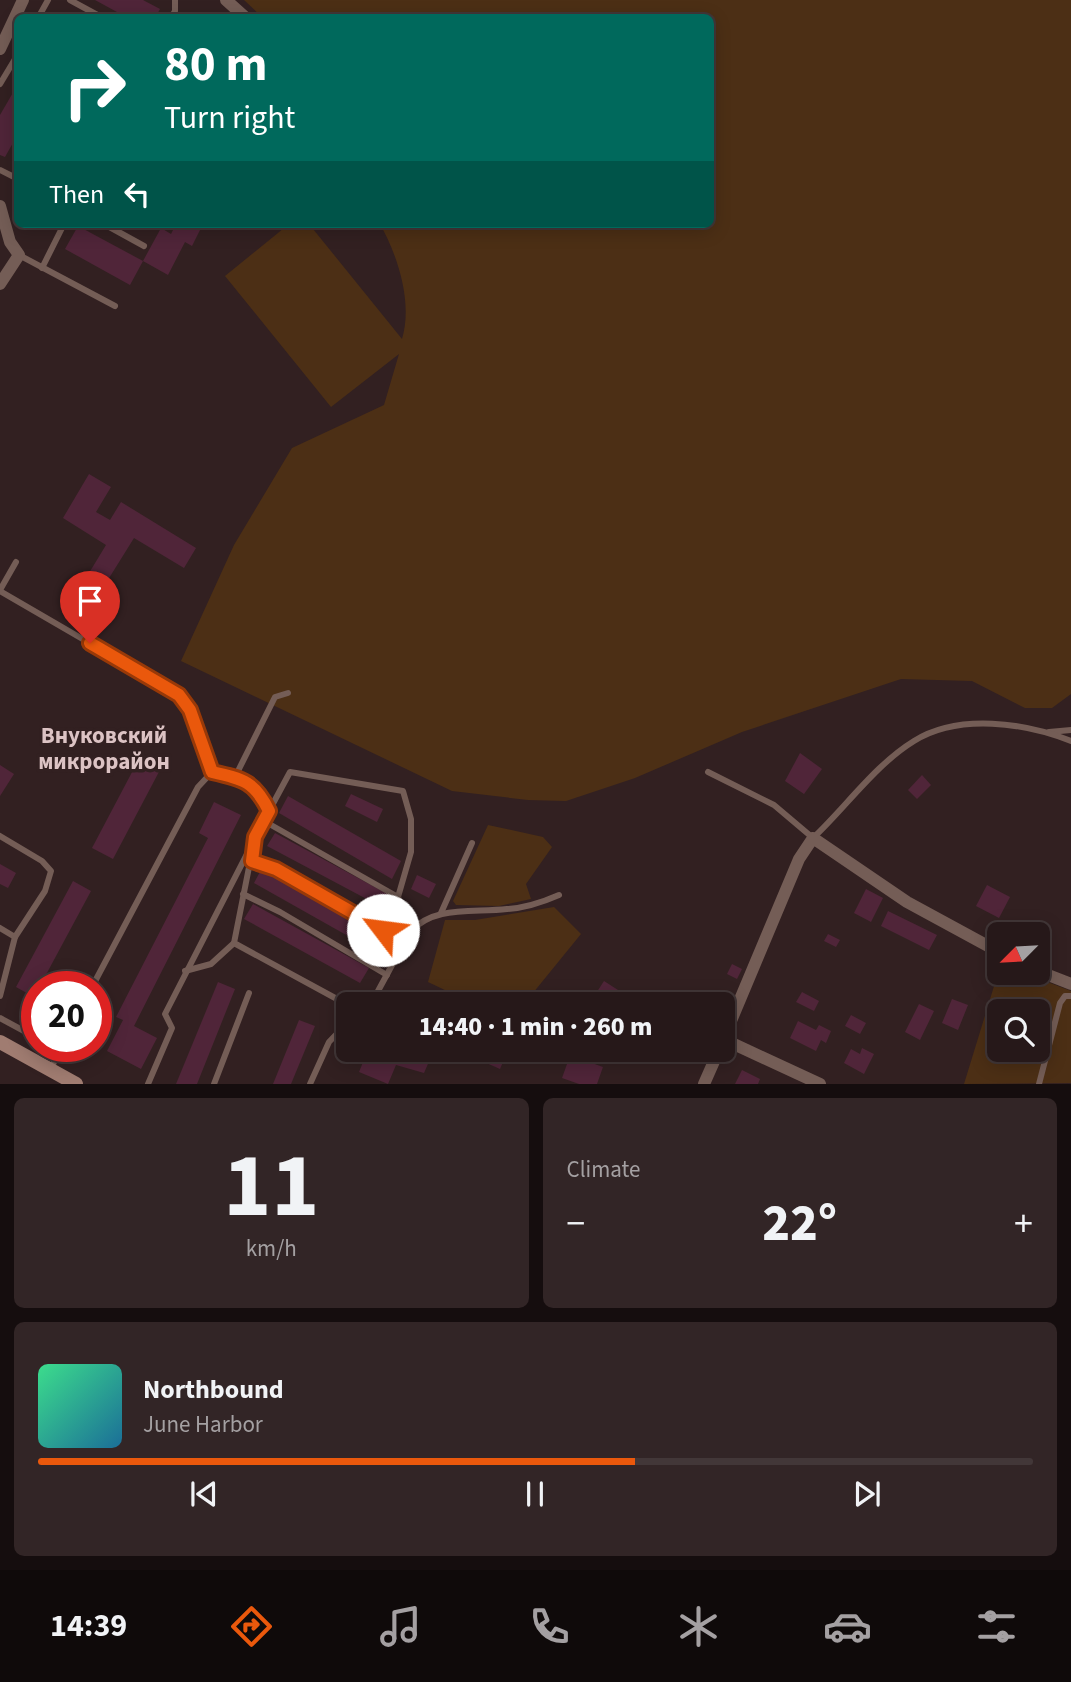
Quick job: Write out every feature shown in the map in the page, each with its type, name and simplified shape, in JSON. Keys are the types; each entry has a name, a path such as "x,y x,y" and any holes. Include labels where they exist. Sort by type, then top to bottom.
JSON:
{"main road":[{"path":"0,1042 76,1083"}],"street":[{"path":"226,0 242,14"},
{"path":"0,49 14,19"},
{"path":"0,206 10,242 19,255 0,284"},
{"path":"735,1011 799,859 813,838 906,902 987,946"},
{"path":"1050,976 1071,984"},
{"path":"735,1044 820,1083"},
{"path":"704,1083 714,1062"}],"lane":[{"path":"69,0 95,14"},
{"path":"0,84 14,61"},
{"path":"42,268 62,228"},
{"path":"111,228 144,246"},
{"path":"19,255 115,306"},
{"path":"16,562 0,591 179,695 190,710 212,772"},
{"path":"235,777 275,697 288,693"},
{"path":"708,772 774,805 813,838 892,757 916,740 974,724 1010,725 1047,732 1071,741"},
{"path":"1047,732 1071,730"},
{"path":"212,772 235,777 258,789 269,811"},
{"path":"100,971 198,787 212,772"},
{"path":"148,1083 172,1028 165,1014 290,772 402,791 411,818 411,852 398,897 410,932"},
{"path":"264,821 398,897"},
{"path":"0,836 42,860 51,871 45,891 15,937 0,996"},
{"path":"185,971 211,964 234,943 255,837"},
{"path":"441,913 472,843"},
{"path":"252,861 276,869 404,943"},
{"path":"243,894 280,912 387,975"},
{"path":"377,992 410,932 420,920 441,913 510,909 559,895"},
{"path":"0,928 15,937"},
{"path":"234,943 336,998"},
{"path":"214,1083 249,993"},
{"path":"1039,1083 1060,1003 1065,996 1071,996"},
{"path":"0,1018 21,1029"},
{"path":"310,1083 328,1042 336,1034"},
{"path":"51,1069 53,1062"}],"shaded area":[{"path":"244,0 1071,0 1071,694 1052,708 1025,708 972,681 901,679 742,732 635,778 566,801 528,800 452,791 181,661 234,545 292,448 384,405 399,354 331,407 225,276 284,228 312,228 402,339 405,295 393,250 382,228 714,228 714,14 259,14"},
{"path":"488,825 543,837 552,847 526,884 531,899 499,906 456,905 453,901"},
{"path":"554,907 581,934 534,992 452,992 428,982 445,920 475,920"},
{"path":"1050,983 1071,991 1071,1083 964,1084 987,1009 987,1062 1050,1062 1050,999 990,999 994,985"}],"building":[{"path":"95,0 143,0 160,9 157,14 121,14"},
{"path":"14,91 14,141 5,157 0,155 0,115"},
{"path":"77,228 82,228 143,261 130,285 65,249"},
{"path":"161,228 171,234 174,228 201,228 192,246 185,242 168,275 143,261"},
{"path":"89,474 111,487 96,512 110,520 121,502 196,548 184,568 134,538 106,583 89,573 106,545 63,518"},
{"path":"800,753 822,769 804,794 785,781"},
{"path":"140,757 161,768 113,859 92,848"},
{"path":"0,765 14,774 0,796"},
{"path":"922,775 931,785 917,799 908,790"},
{"path":"351,794 383,809 377,822 345,806"},
{"path":"288,796 401,861 392,879 279,813"},
{"path":"214,802 241,815 134,1026 157,1038 141,1069 112,1054 112,1041 123,1020 116,1017 208,838 199,833"},
{"path":"275,833 395,898 387,915 374,909 376,904 267,846"},
{"path":"0,864 16,873 8,888 0,884"},
{"path":"262,868 395,943 387,958 254,883"},
{"path":"417,875 436,884 429,898 411,889"},
{"path":"73,881 91,891 48,971 25,971"},
{"path":"987,885 1010,897 999,918 976,906"},
{"path":"866,889 883,898 871,922 854,913"},
{"path":"253,904 369,968 360,983 244,919"},
{"path":"888,911 937,935 929,950 881,926"},
{"path":"828,934 840,940 836,947 824,941"},
{"path":"732,964 742,969 737,979 727,974"},
{"path":"604,981 621,992 597,992"},
{"path":"218,982 235,989 197,1084 176,1084"},
{"path":"802,992 819,1001 814,1011 796,1002"},
{"path":"952,999 968,1005 958,1030 942,1023"},
{"path":"919,1004 934,1011 920,1040 905,1032"},
{"path":"851,1015 866,1023 860,1034 845,1026"},
{"path":"299,1020 315,1026 291,1084 273,1084"},
{"path":"798,1021 816,1030 819,1025 831,1031 826,1043 821,1040 816,1051 790,1038"},
{"path":"862,1048 874,1054 864,1074 844,1063 851,1049 860,1054"},
{"path":"363,1062 429,1062 424,1073 396,1065 388,1084 359,1072"},
{"path":"484,1062 503,1062 500,1069"},
{"path":"568,1062 589,1062 603,1067 597,1084 579,1084 562,1078"},
{"path":"742,1070 760,1079 758,1084 735,1084"}],"district":[{"name":"Внуковский микрорайон","path":"104,748"}],"route":[{"path":"90,643 179,695 190,710 212,772 235,777 258,789 269,811 255,837 252,861 276,869 383,930"}]}
